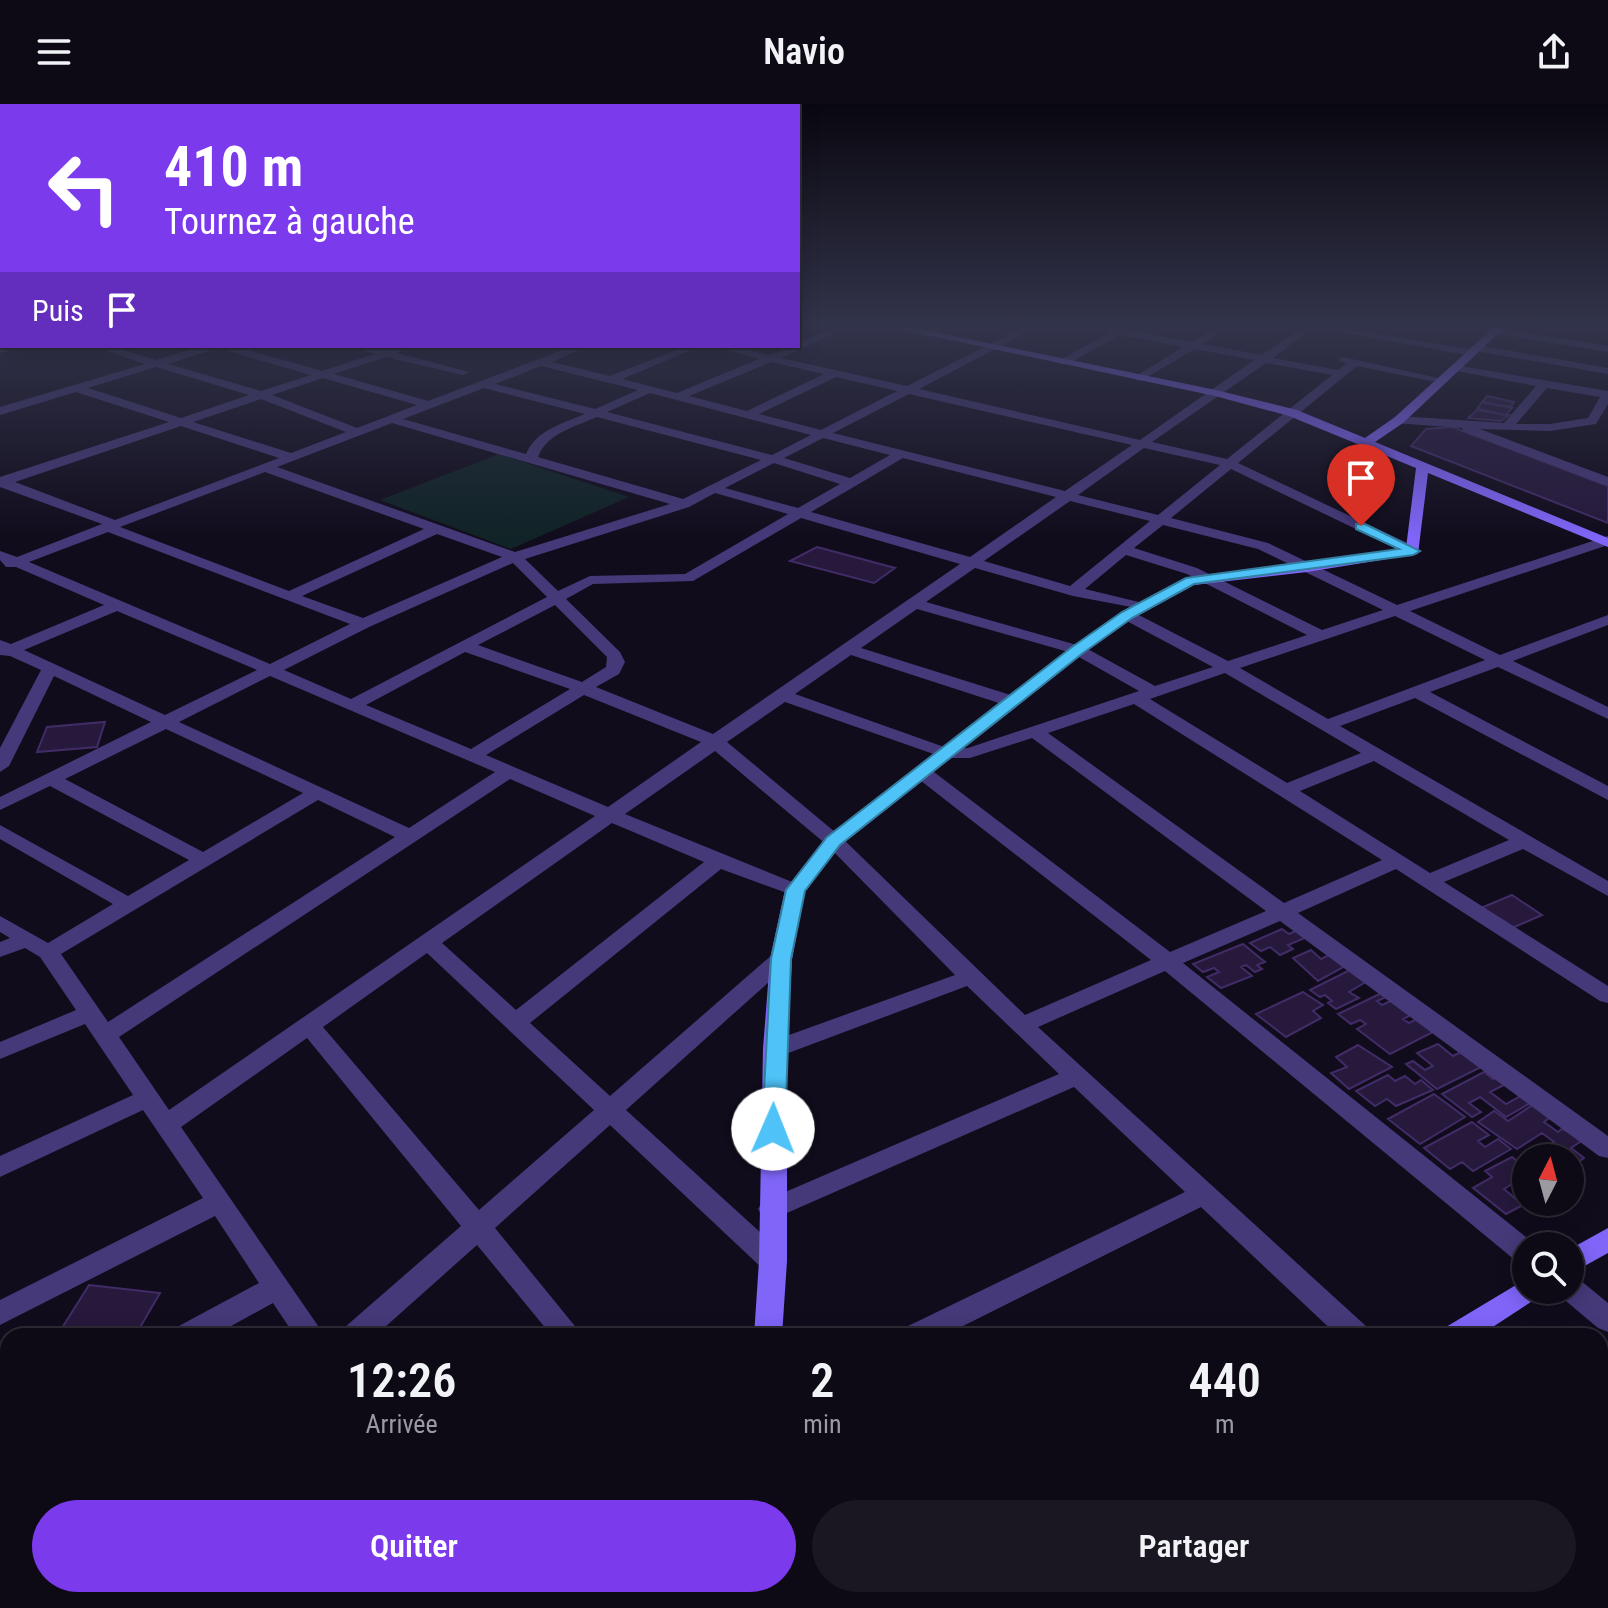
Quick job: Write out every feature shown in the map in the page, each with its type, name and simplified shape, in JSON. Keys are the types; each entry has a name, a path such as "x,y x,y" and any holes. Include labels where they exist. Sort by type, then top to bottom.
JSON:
{"street":[{"path":"0,411 42,398"},
{"path":"107,398 290,457"},
{"path":"1,482 252,398"},
{"path":"269,398 356,432"},
{"path":"406,398 429,405"},
{"path":"5,562 110,526 447,398"},
{"path":"537,398 774,459 851,483"},
{"path":"531,458 540,439 631,398"},
{"path":"683,398 1263,546 1608,714"},
{"path":"748,415 783,398"},
{"path":"0,804 363,624 515,557 684,504 892,398"},
{"path":"944,398 1230,464 1413,551"},
{"path":"166,1125 1209,398"},
{"path":"1236,398 1293,413 1607,542"},
{"path":"1073,591 1312,398"},
{"path":"1365,444 1399,420 1422,398"},
{"path":"1508,426 1532,398"},
{"path":"1399,420 1508,426 1584,423 1592,421 1606,398"},
{"path":"392,419 684,504"},
{"path":"1449,422 1608,482"},
{"path":"1381,432 1397,457"},
{"path":"352,705 590,580 688,578 901,454"},
{"path":"265,467 515,557 614,655 617,662 613,670 472,756"},
{"path":"1413,551 1422,468"},
{"path":"1,482 363,624"},
{"path":"714,489 1135,611 1608,890"},
{"path":"289,596 435,529"},
{"path":"782,695 945,753 970,753 1607,542"},
{"path":"1124,550 1205,577 1321,636"},
{"path":"769,1328 773,1261 771,1209 775,1049 781,959 795,890 834,841 1078,650 1135,611 1190,581 1307,568 1413,551"},
{"path":"5,562 117,605 718,861 795,890"},
{"path":"914,603 1078,650 1286,790 1608,996"},
{"path":"4,650 117,605"},
{"path":"1327,725 1608,620"},
{"path":"464,646 583,688 716,742 834,841 970,977 1348,1328"},
{"path":"849,649 1011,701"},
{"path":"4,650 50,668 410,836"},
{"path":"0,766 50,668"},
{"path":"1415,691 1608,794"},
{"path":"1035,732 1608,1149"},
{"path":"1286,790 1376,754"},
{"path":"105,1035 508,772"},
{"path":"923,773 1168,962 1512,1242"},
{"path":"51,779 203,860"},
{"path":"0,950 37,946 128,904 317,793"},
{"path":"0,831 128,904"},
{"path":"1429,881 1525,841"},
{"path":"516,1022 718,861"},
{"path":"1022,1025 1398,861"},
{"path":"0,923 37,946 89,1013 305,1328"},
{"path":"428,942 773,1261"},
{"path":"364,1328 781,959"},
{"path":"775,1049 970,977"},
{"path":"0,1051 89,1013"},
{"path":"309,1025 562,1328"},
{"path":"771,1209 1077,1076"},
{"path":"0,1167 148,1098"},
{"path":"932,1328 1204,1194"},
{"path":"0,1313 219,1202"},
{"path":"1584,1254 1608,1239"},
{"path":"202,1328 277,1287"},
{"path":"1468,1328 1512,1300"},
{"path":"1584,1300 1608,1320"}],"green space":[{"path":"499,454 629,497 511,549 380,500"}],"building":[{"path":"1485,398 1497,398 1514,402 1511,407 1482,402"},
{"path":"1482,402 1512,408 1506,415 1477,409"},
{"path":"1477,410 1509,415 1501,421 1468,418"},
{"path":"1452,427 1608,486 1608,523 1411,446 1426,429"},
{"path":"817,547 895,568 874,583 790,561"},
{"path":"105,722 97,747 37,752 47,727"},
{"path":"1512,895 1542,915 1512,928 1481,908"},
{"path":"1282,929 1289,934 1298,930 1307,937 1288,945 1293,949 1280,955 1270,947 1261,951 1250,943"},
{"path":"1243,944 1265,962 1257,965 1262,969 1255,972 1246,965 1241,967 1252,976 1221,988 1207,977 1219,972 1214,968 1203,972 1193,964"},
{"path":"1311,950 1321,959 1333,953 1349,964 1318,981 1293,958"},
{"path":"1354,968 1369,980 1349,992 1359,998 1336,1009 1328,1003 1332,1001 1325,995 1320,997 1310,990"},
{"path":"1388,990 1393,994 1377,1001 1382,1005 1395,999 1415,1013 1403,1019 1409,1023 1421,1017 1439,1029 1390,1054 1357,1029 1366,1024 1360,1020 1351,1024 1338,1014"},
{"path":"1303,992 1323,1005 1313,1011 1321,1018 1286,1037 1256,1014"},
{"path":"1438,1044 1453,1056 1465,1050 1485,1065 1437,1089 1406,1064 1413,1061 1425,1070 1433,1066 1417,1053"},
{"path":"1358,1045 1392,1067 1349,1089 1331,1073 1347,1067 1336,1057"},
{"path":"1484,1072 1493,1079 1501,1075 1510,1082 1490,1092 1506,1104 1524,1094 1534,1101 1506,1117 1480,1097 1469,1103 1481,1112 1472,1117 1442,1094"},
{"path":"1388,1075 1395,1081 1405,1076 1415,1084 1421,1080 1433,1090 1396,1106 1387,1099 1375,1106 1356,1091"},
{"path":"1434,1094 1465,1117 1420,1144 1388,1119"},
{"path":"1537,1102 1549,1118 1544,1122 1558,1132 1562,1129 1586,1138 1577,1144 1551,1144 1554,1142 1542,1133 1525,1144 1512,1146 1478,1122 1494,1111 1508,1121"},
{"path":"1472,1122 1489,1135 1478,1141 1485,1147 1498,1139 1511,1149 1473,1171 1462,1162 1450,1169 1424,1148"},
{"path":"1512,1157 1512,1184 1504,1189 1512,1196 1512,1211 1506,1214 1473,1188 1492,1177 1485,1171"},
{"path":"89,1285 160,1293 140,1328 62,1328"}],"route":[{"path":"773,1129 781,959 795,890 834,841 1078,650 1127,615 1190,581 1307,568 1413,551 1361,526"}]}
